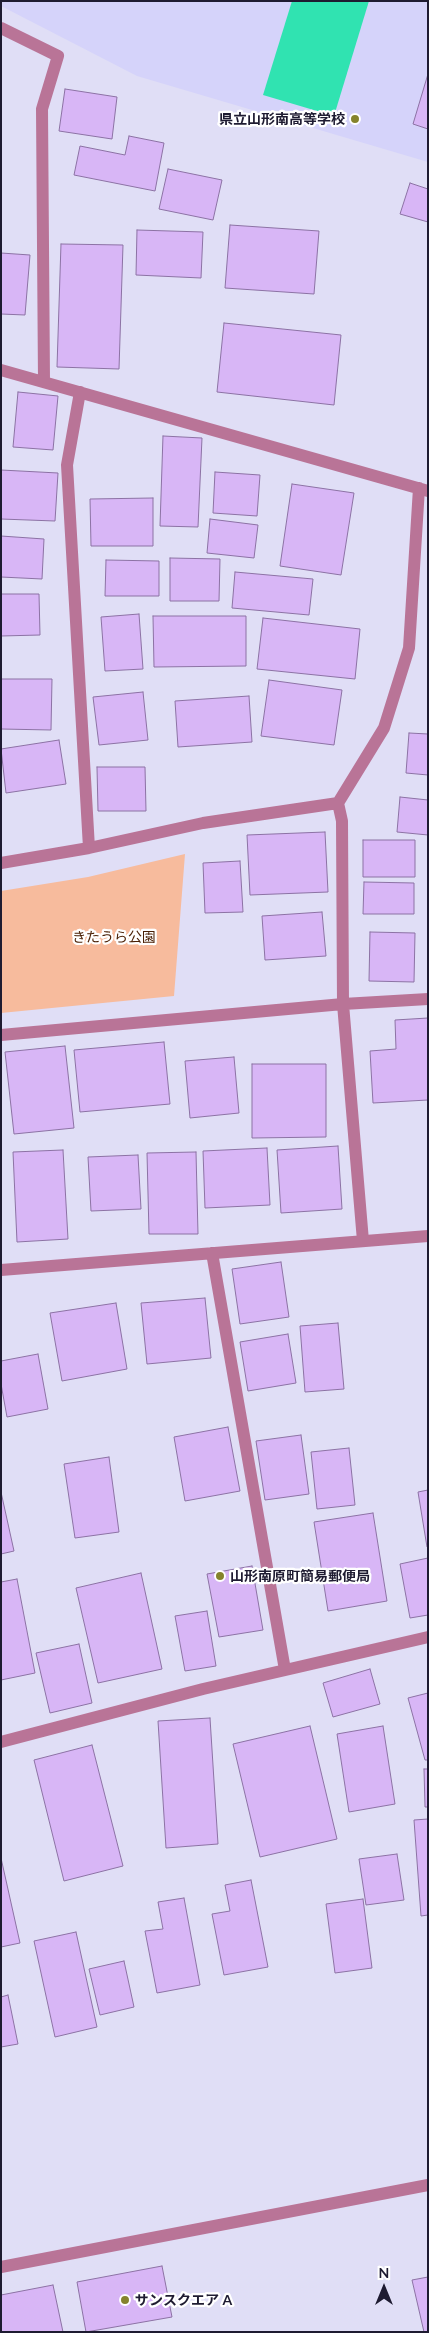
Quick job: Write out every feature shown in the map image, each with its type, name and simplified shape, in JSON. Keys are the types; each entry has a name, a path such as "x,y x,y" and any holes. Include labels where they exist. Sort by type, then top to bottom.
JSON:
{"street":[{"path":"1,28 58,56 42,109 44,382"},
{"path":"1,370 423,490 409,648 384,728 338,802 342,821 343,1004 363,1241"},
{"path":"80,392 67,465 89,848"},
{"path":"1,863 89,848 203,824 338,802"},
{"path":"1,1035 343,1004 428,1000"},
{"path":"1,1270 428,1236"},
{"path":"212,1253 284,1670"},
{"path":"1,1742 203,1689 428,1637"},
{"path":"1,2267 428,2185"}],"shaded area":[{"name":"県立山形南高等学校","path":"1,1 428,1 428,162 137,76 1,6"},
{"path":"292,1 369,1 334,116 263,95"}],"green space":[{"name":"きたうら公園","path":"185,854 174,996 1,1013 1,891 88,877"}],"building":[{"path":"428,74 428,129 413,124"},
{"path":"65,89 117,97 112,139 59,131"},
{"path":"129,136 164,143 155,191 74,175 80,146 125,155"},
{"path":"168,169 222,180 213,220 159,209"},
{"path":"410,183 428,189 428,222 400,214"},
{"path":"230,225 319,231 314,294 225,288"},
{"path":"137,230 203,232 201,278 136,275"},
{"path":"61,244 123,245 119,369 57,367"},
{"path":"1,253 30,255 25,315 1,314"},
{"path":"224,323 341,335 334,405 217,392"},
{"path":"18,392 58,396 53,450 13,447"},
{"path":"163,436 202,438 198,527 160,526"},
{"path":"1,470 58,473 55,521 1,519"},
{"path":"215,472 260,475 257,516 213,513"},
{"path":"292,484 354,493 341,575 280,566"},
{"path":"153,498 153,546 91,546 90,499"},
{"path":"210,519 258,525 254,558 207,553"},
{"path":"1,536 44,539 42,579 1,577"},
{"path":"170,558 220,559 219,601 170,601"},
{"path":"106,560 159,561 159,596 105,596"},
{"path":"235,572 313,579 309,615 232,608"},
{"path":"1,594 39,594 40,635 1,636"},
{"path":"139,614 143,669 105,671 101,617"},
{"path":"153,616 246,616 246,666 154,667"},
{"path":"263,618 360,629 355,679 257,669"},
{"path":"1,679 52,679 51,730 1,729"},
{"path":"269,680 342,690 334,745 261,736"},
{"path":"143,692 148,740 99,745 93,697"},
{"path":"249,696 252,742 178,747 175,701"},
{"path":"409,733 428,734 428,775 406,773"},
{"path":"59,740 66,784 6,793 1,749"},
{"path":"97,767 145,767 146,811 98,811"},
{"path":"400,797 428,800 428,835 397,832"},
{"path":"325,832 328,892 250,895 247,835"},
{"path":"363,840 415,840 415,877 363,877"},
{"path":"240,861 243,912 205,913 203,863"},
{"path":"364,882 414,883 414,914 363,914"},
{"path":"322,912 326,956 265,960 262,916"},
{"path":"370,932 415,933 414,982 369,981"},
{"path":"428,1018 428,1100 373,1103 370,1051 396,1049 395,1020"},
{"path":"164,1042 170,1104 80,1112 74,1050"},
{"path":"65,1046 74,1128 14,1134 5,1052"},
{"path":"234,1057 239,1113 190,1118 185,1061"},
{"path":"252,1064 326,1064 326,1137 252,1138"},
{"path":"338,1146 342,1209 281,1213 277,1150"},
{"path":"267,1148 270,1205 205,1208 203,1151"},
{"path":"63,1150 68,1239 17,1242 13,1152"},
{"path":"196,1152 198,1234 149,1234 147,1153"},
{"path":"138,1155 141,1209 91,1211 88,1157"},
{"path":"281,1262 289,1317 240,1324 232,1269"},
{"path":"205,1298 211,1358 147,1364 141,1303"},
{"path":"116,1303 127,1369 62,1381 50,1313"},
{"path":"338,1323 344,1389 305,1392 300,1326"},
{"path":"288,1334 296,1383 248,1391 240,1342"},
{"path":"38,1354 48,1409 7,1417 1,1384 1,1361"},
{"path":"228,1427 240,1491 185,1501 174,1437"},
{"path":"301,1435 309,1494 265,1500 256,1441"},
{"path":"349,1448 355,1505 317,1509 311,1452"},
{"path":"109,1457 119,1532 75,1538 64,1464"},
{"path":"428,1490 428,1547 427,1547 418,1492"},
{"path":"1,1492 14,1551 1,1554"},
{"path":"373,1513 387,1601 328,1611 314,1522"},
{"path":"428,1558 428,1615 410,1618 400,1564"},
{"path":"252,1566 263,1630 219,1637 207,1574"},
{"path":"141,1573 162,1669 98,1683 76,1588"},
{"path":"17,1579 35,1673 1,1680 1,1582"},
{"path":"207,1611 216,1666 185,1671 175,1616"},
{"path":"79,1644 92,1703 50,1713 36,1653"},
{"path":"370,1669 380,1704 333,1717 323,1683"},
{"path":"428,1693 428,1760 425,1760 408,1698"},
{"path":"210,1718 218,1844 166,1848 158,1721"},
{"path":"310,1726 337,1839 260,1857 233,1744"},
{"path":"383,1726 395,1804 349,1812 337,1734"},
{"path":"92,1745 123,1866 64,1881 34,1760"},
{"path":"424,1769 428,1769 428,1807 425,1807"},
{"path":"428,1819 428,1915 421,1916 414,1820"},
{"path":"397,1854 404,1900 366,1905 359,1859"},
{"path":"1,1858 20,1943 1,1947"},
{"path":"251,1880 268,1967 224,1975 212,1914 230,1911 225,1885"},
{"path":"184,1898 200,1985 157,1993 145,1931 163,1929 158,1902"},
{"path":"363,1899 372,1968 335,1973 326,1904"},
{"path":"76,1932 97,2027 55,2037 34,1941"},
{"path":"124,1961 134,2007 100,2015 89,1969"},
{"path":"8,1995 18,2044 1,2047 1,1997"},
{"name":"サンスクエア A","path":"162,2266 172,2317 86,2332 77,2282"},
{"path":"428,2277 428,2332 424,2332 412,2280"},
{"path":"53,2285 63,2332 1,2332 1,2295"}],"place":[{"name":"県立山形南高等学校","path":"355,119"},
{"name":"山形南原町簡易郵便局","path":"220,1576"},
{"name":"サンスクエア A","path":"125,2300"}]}
